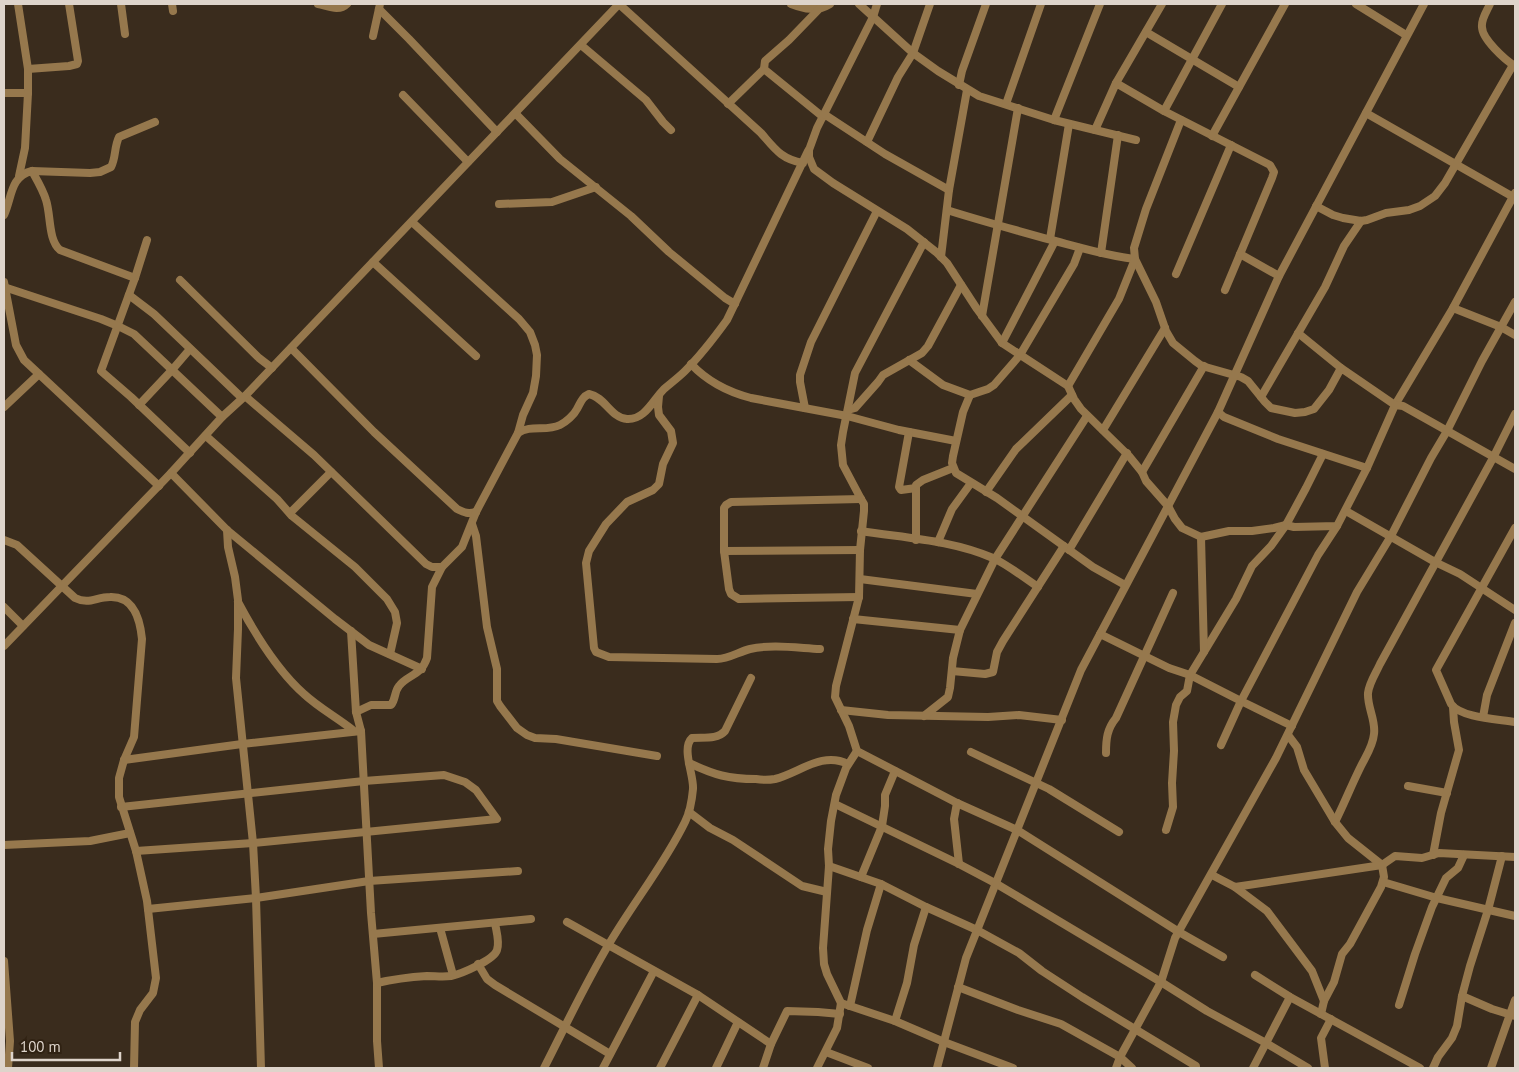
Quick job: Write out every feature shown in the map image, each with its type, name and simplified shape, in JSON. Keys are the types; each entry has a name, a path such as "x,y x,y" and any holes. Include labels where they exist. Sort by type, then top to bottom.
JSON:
{"street":[{"path":"4,215 19,176 25,148 28,69 18,4"},
{"path":"28,69 77,64 69,4"},
{"path":"121,4 125,34"},
{"path":"318,4 337,9 347,4"},
{"path":"4,646 159,486 222,417 244,397 516,114 619,4 761,133 780,154 789,160 803,163"},
{"path":"791,4 810,9 830,4"},
{"path":"859,4 913,52 959,85 979,96 1054,120 1136,140"},
{"path":"518,433 530,428 560,426 577,410 584,396 589,394 601,399 620,418 635,418 641,415 709,345 727,320 735,304 803,163 823,115 873,17 877,4"},
{"path":"867,142 898,77 913,52 930,4"},
{"path":"959,85 986,4"},
{"path":"1006,104 1042,4"},
{"path":"1054,120 1100,4"},
{"path":"1095,130 1116,83 1162,4"},
{"path":"1164,111 1222,4"},
{"path":"1212,136 1285,4"},
{"path":"1356,4 1406,35"},
{"path":"937,1068 966,958 1081,670 1218,412 1279,276 1424,4"},
{"path":"1316,206 1333,215 1361,221 1386,213 1409,210 1420,206 1434,196 1445,183 1514,65 1483,35 1482,20 1490,4"},
{"path":"373,36 379,6"},
{"path":"379,6 498,132"},
{"path":"728,104 764,68 765,61 789,40 820,8"},
{"path":"1146,32 1239,86"},
{"path":"581,44 646,100 671,130"},
{"path":"764,68 810,108 949,190"},
{"path":"1116,83 1164,111 1270,165 1274,172 1225,290"},
{"path":"941,257 949,190 967,90"},
{"path":"4,93 28,92"},
{"path":"403,95 468,162"},
{"path":"982,316 1018,108"},
{"path":"1221,746 1241,701 1318,556 1346,511 1394,405 1453,308 1515,196 1366,113"},
{"path":"516,114 560,159 631,216 669,252 735,304"},
{"path":"1181,120 1146,209 1134,248 1135,259 1173,343 1195,362 1248,381 1272,408 1283,411 1305,412 1314,409 1329,390 1341,368"},
{"path":"19,176 25,172 32,171 100,172 111,167 115,160 115,149 119,137 155,122"},
{"path":"1002,343 1052,240 1069,124"},
{"path":"1101,253 1118,135"},
{"path":"1176,274 1232,145"},
{"path":"809,150 809,157 814,169 907,229 941,257 1002,343 1068,386 1087,416 1127,453 1142,472 1146,481 1168,506 1182,528 1201,537 1229,531 1252,531 1286,525 1294,527 1337,526"},
{"path":"32,171 46,200 55,246 60,250 135,278"},
{"path":"499,204 552,202 596,187"},
{"path":"947,210 1080,248 1120,258 1135,259"},
{"path":"805,408 800,382 803,365 811,342 877,211"},
{"path":"1261,397 1325,287 1344,246 1361,221"},
{"path":"356,712 371,705 391,705 395,700 399,686 422,669 425,664 432,587 442,567 462,547 476,512 518,433 523,415 533,393 536,376 537,355 530,332 412,222"},
{"path":"147,240 101,371 190,453"},
{"path":"924,242 855,373 841,445 842,465 864,504 861,531 859,597 836,686 835,697 849,726 857,751 957,803 1017,830 1178,932 1223,957"},
{"path":"909,360 944,384 970,395 988,389 994,385 1020,355 1074,264 1080,248"},
{"path":"1240,254 1279,276"},
{"path":"1068,386 1118,299 1135,259"},
{"path":"372,262 476,356"},
{"path":"180,280 259,358 272,368"},
{"path":"4,282 16,345 24,360 159,486"},
{"path":"848,413 855,408 883,375 922,353 928,346 961,284"},
{"path":"4,287 118,326 134,334 222,417"},
{"path":"129,295 154,314 244,397 314,455 426,564 432,567 442,567"},
{"path":"1116,1068 1120,1057 1161,982 1178,932 1212,875 1225,848 1276,758 1357,592 1391,536 1515,302"},
{"path":"1453,308 1501,327 1515,335"},
{"path":"1103,430 1165,328"},
{"path":"1298,333 1341,368 1394,405 1402,406 1515,469"},
{"path":"290,348 374,432 458,509 466,514 476,512"},
{"path":"139,405 190,349"},
{"path":"691,364 701,375 735,394 805,408 848,413 909,432 956,441"},
{"path":"1142,472 1204,366"},
{"path":"4,407 39,374"},
{"path":"659,395 659,414 671,431 673,443 663,464 658,484 653,490 627,502 606,524 589,551 586,563 594,648 596,652 609,657 724,659 751,649 769,647 820,649"},
{"path":"970,395 963,412 953,456 953,468 956,473 1022,516 1093,567 1126,585"},
{"path":"986,492 1016,449 1072,395"},
{"path":"1218,412 1224,417 1278,439 1367,468"},
{"path":"1335,822 1360,767 1372,746 1374,722 1369,699 1370,686 1380,664 1493,458 1515,414"},
{"path":"924,716 948,697 953,658 960,630 994,559 1087,416"},
{"path":"909,432 899,489 916,488"},
{"path":"206,436 277,499 290,513 355,567 387,599 395,612 397,624 390,654"},
{"path":"952,671 985,674 993,672 997,652 1003,641 1127,453"},
{"path":"1166,830 1173,807 1173,722 1176,705 1180,697 1187,691 1190,675 1236,599 1252,566 1271,546 1286,525 1323,454"},
{"path":"916,540 916,485 923,480 953,468"},
{"path":"290,513 331,472"},
{"path":"171,473 227,530 351,631 369,645 422,669"},
{"path":"938,542 952,509 971,483"},
{"path":"859,597 735,598 729,589 724,551 724,508 731,502 861,498"},
{"path":"1346,511 1435,562 1460,574 1515,610"},
{"path":"472,524 476,536 487,627 497,669 498,701 517,728 527,735 536,738 546,737 658,756"},
{"path":"1433,855 1441,813 1459,750 1454,722 1454,707 1436,670 1515,528"},
{"path":"227,530 228,547 238,600 236,678 253,843 261,1068"},
{"path":"861,531 938,542 974,551 994,559 1038,587"},
{"path":"1201,537 1204,652"},
{"path":"4,540 16,545 75,598 88,602 110,596 119,598 130,603 140,623 142,639 135,730 119,778 119,797 136,851 148,909 156,978 153,993 140,1010 135,1022 134,1068"},
{"path":"724,551 860,550"},
{"path":"860,579 977,594"},
{"path":"1106,753 1106,736 1110,725 1116,718 1173,593"},
{"path":"238,600 261,642 303,694 358,731"},
{"path":"4,607 23,626"},
{"path":"853,619 960,630"},
{"path":"1483,717 1487,695 1515,623"},
{"path":"351,631 356,712 364,781 377,983 379,1068"},
{"path":"1100,634 1170,668 1190,675 1292,726"},
{"path":"544,1068 608,945 668,852 689,812 693,788 688,752 690,740 692,738 721,735 751,678"},
{"path":"1454,707 1462,713 1515,722"},
{"path":"841,710 888,715 988,717 1019,715 1062,720"},
{"path":"124,760 358,731"},
{"path":"1288,735 1297,747 1304,770 1335,822 1348,838 1382,865 1384,878 1382,887 1350,944 1342,954 1334,982 1324,1000 1320,1014"},
{"path":"818,1068 837,1028 841,1003 824,964 823,948 829,866 828,849 834,804 839,786 848,764 857,751"},
{"path":"971,752 1049,789 1119,832"},
{"path":"690,763 720,776 734,779 770,780 813,762 835,760 848,764"},
{"path":"861,878 882,826 885,795 895,771"},
{"path":"121,807 364,781 444,775 465,782 476,790 496,819 253,843 136,851"},
{"path":"1408,786 1447,792"},
{"path":"957,803 954,819 959,864"},
{"path":"834,804 995,883 1207,1011 1308,1068"},
{"path":"689,812 710,828 733,840 802,886 827,892"},
{"path":"4,845 90,841 130,833"},
{"path":"1235,887 1382,865 1395,856 1422,858 1439,853 1515,857"},
{"path":"1399,1005 1415,954 1437,898 1446,878 1458,868 1464,855"},
{"path":"1433,1068 1438,1057 1452,1038 1457,1026 1462,996 1502,856"},
{"path":"829,866 881,884 977,930 1019,953 1065,987 1196,1066 1196,1068"},
{"path":"148,909 256,898 369,881 518,870"},
{"path":"1212,875 1235,887 1267,911 1312,971 1324,1000"},
{"path":"1382,882 1437,898 1515,916"},
{"path":"850,1006 867,930 881,884"},
{"path":"895,1020 907,982 914,945 926,907"},
{"path":"373,934 531,919"},
{"path":"567,922 698,995 771,1044"},
{"path":"377,983 390,980 453,975 478,964 496,953 498,948 496,923"},
{"path":"440,928 453,975"},
{"path":"4,961 10,1041 8,1068"},
{"path":"478,964 487,979 495,985 610,1054"},
{"path":"603,1068 654,971"},
{"path":"1255,976 1320,1014 1420,1068"},
{"path":"958,987 1061,1024 1120,1057 1132,1068"},
{"path":"660,1068 698,995"},
{"path":"1462,996 1512,1015"},
{"path":"1253,1068 1290,997"},
{"path":"1491,1068 1512,1015 1515,1000"},
{"path":"841,1003 895,1020 944,1042 1013,1068"},
{"path":"763,1068 771,1044 787,1011 840,1014"},
{"path":"1326,1068 1321,1038 1331,1019"},
{"path":"716,1068 738,1022"},
{"path":"826,1052 868,1068"}]}
